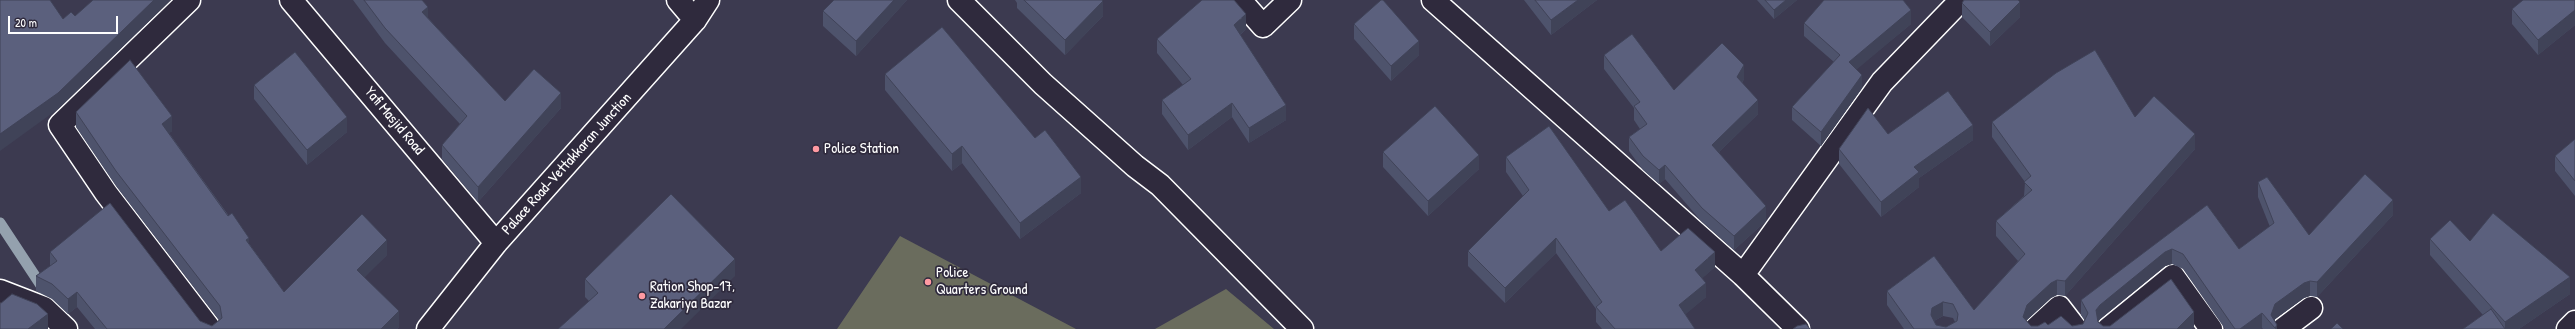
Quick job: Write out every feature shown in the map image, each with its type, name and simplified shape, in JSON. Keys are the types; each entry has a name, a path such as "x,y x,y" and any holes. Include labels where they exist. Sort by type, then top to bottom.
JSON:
{"street":[{"path":"189,0 60,125 106,193 210,329"},
{"name":"Yafi Masjid Road","path":"291,0 496,243"},
{"path":"678,0 695,20"},
{"name":"Palace Road-Vettakkaran Junction","path":"428,329 496,243 695,20 708,0"},
{"path":"960,0 1043,84 1135,166 1160,185 1302,329"},
{"path":"1240,0 1263,26 1290,0"},
{"path":"1433,0 1743,275 1798,329"},
{"path":"1743,275 1882,82 1961,0"},
{"path":"2108,329 2173,276 2211,329"},
{"path":"0,290 44,308 66,329"},
{"path":"2035,329 2059,307 2076,329"},
{"path":"2283,329 2311,308"},
{"path":"2568,329 2575,322"}],"green space":[{"name":"Police Quarters Ground","path":"900,236 1076,329 837,329"},
{"path":"1226,289 1274,329 1155,329"}],"building":[{"path":"0,0 50,0 63,19 71,12 75,16 93,0 154,0 58,93 0,134"},
{"path":"364,0 422,0 428,7 422,12 505,101 534,69 561,93 478,187 442,145 467,116 385,28"},
{"path":"834,0 894,0 856,41 823,11"},
{"path":"1024,0 1102,0 1103,1 1065,40"},
{"path":"1202,0 1234,0 1246,14 1234,25 1286,105 1249,128 1232,103 1188,135 1162,100 1191,79 1157,39"},
{"path":"1381,0 1383,0 1419,41 1391,66 1354,24"},
{"path":"1535,0 1578,0 1551,20"},
{"path":"1765,0 1786,0 1774,10"},
{"path":"1824,0 1903,0 1911,10 1849,62 1862,75 1821,132 1792,107 1840,55 1804,23"},
{"path":"1964,0 2018,0 2020,2 1990,32 1962,3"},
{"path":"2523,0 2575,0 2575,10 2538,40 2512,9"},
{"path":"942,27 1035,138 1045,130 1081,177 1020,223 962,146 952,154 885,74"},
{"path":"1632,34 1674,90 1722,43 1744,65 1737,77 1758,100 1712,145 1766,206 1734,236 1702,208 1665,165 1659,170 1643,156 1629,137 1647,124 1634,106 1640,102 1604,55"},
{"path":"2095,50 2135,117 2154,96 2195,134 2065,281 2057,280 2051,283 2027,305 2023,317 2031,326 2038,326 2045,322 2048,325 2061,316 2072,326 2083,324 2088,313 2081,300 2207,205 2239,249 2274,223 2258,182 2267,177 2309,235 2365,174 2393,200 2317,282 2310,281 2304,283 2275,304 2271,315 2277,325 2275,328 2262,313 2240,329 2235,329 2183,254 2172,249 2165,252 2100,305 2096,310 2098,322 2103,326 2110,326 2171,279 2194,312 2177,329 1914,329 1887,291 1934,256 1974,310 2025,254 1996,221 2032,190 2024,182 2031,176 1992,122 2056,73","holes":["1943,302 1953,304 1958,314 1957,321 1946,327 1936,325 1931,315 1932,308"]},
{"path":"295,52 347,117 307,150 254,85"},
{"path":"130,60 172,116 162,124 228,216 232,213 249,238 246,240 284,292 362,214 387,240 357,270 399,311 381,329 107,329 77,292 68,299 52,284 36,276 57,261 50,252 110,203 200,321 212,326 222,318 220,306 116,171 76,112"},
{"path":"1948,91 1973,125 1914,167 1919,172 1881,202 1839,149 1868,108 1888,134"},
{"path":"1435,106 1479,155 1428,201 1383,152"},
{"path":"1549,126 1609,211 1625,200 1661,251 1688,228 1715,252 1695,270 1706,283 1679,305 1695,329 1615,329 1596,307 1602,302 1556,238 1505,288 1468,251 1529,190 1506,157"},
{"path":"2575,139 2575,181 2555,156"},
{"path":"671,194 735,259 664,329 558,329 598,293 585,279"},
{"path":"2493,213 2570,277 2505,322 2430,239 2450,220 2470,241"},
{"path":"12,294 37,304 48,314 28,329 0,329 0,304"},
{"path":"2491,309 2505,329 2463,329"},
{"path":"2337,323 2343,329 2331,329"},
{"path":"1806,324 1810,329 1793,329 1797,326"}],"waterway":[{"path":"0,223 58,311"}],"place":[{"name":"Police Station","path":"816,149"},
{"name":"Police Quarters Ground","path":"928,282"},
{"name":"Ration Shop-17, Zakariya Bazar","path":"642,296"}]}
